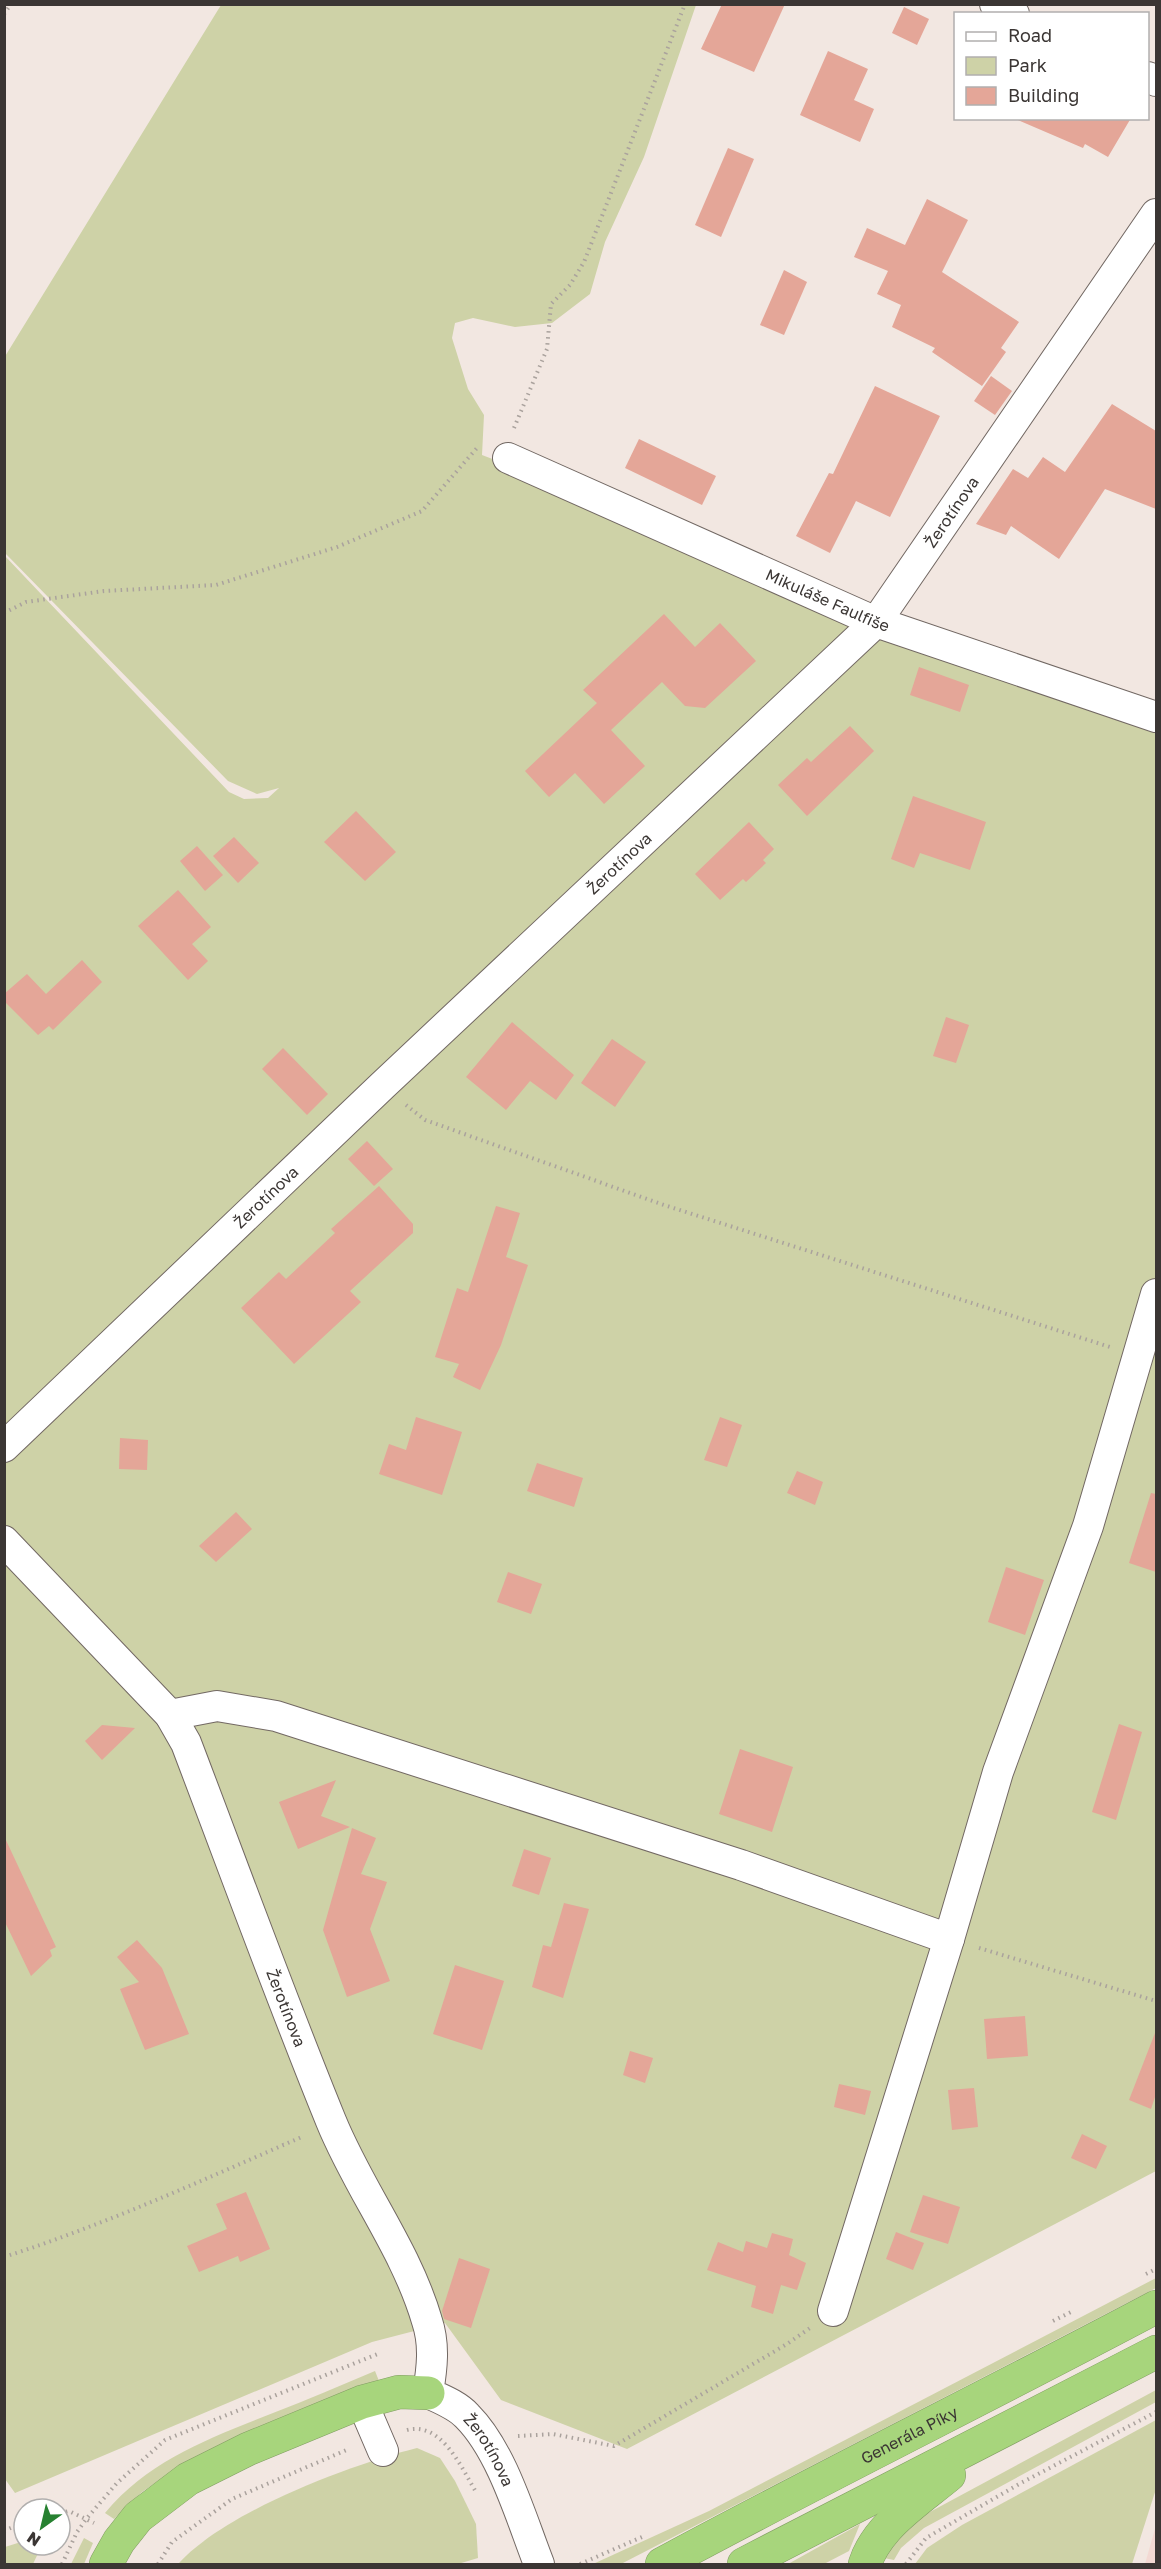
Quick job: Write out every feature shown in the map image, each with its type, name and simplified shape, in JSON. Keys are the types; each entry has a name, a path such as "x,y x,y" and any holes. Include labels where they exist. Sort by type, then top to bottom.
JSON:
{"highway":[{"name":"Generála Píky","path":"662,2565 804,2487 1014,2382 1156,2307"},
{"path":"744,2565 990,2440 1156,2352"},
{"path":"106,2565 119,2541 138,2517 188,2479 248,2449 362,2402 399,2392 428,2393"},
{"path":"865,2565 874,2544 890,2525 990,2440"}],"street":[{"path":"995,4 1010,12"},
{"name":"Žerotínova","path":"4,1447 382,1086 876,622 1156,214"},
{"name":"Mikuláše Faulfiše","path":"508,458 876,622 1156,717"},
{"path":"832,2311 949,1939 998,1772 1088,1526 1156,1294"},
{"name":"Žerotínova","path":"4,1541 170,1715 186,1743 332,2123 377,2214 408,2266 428,2322 432,2346 428,2393 466,2414 490,2448 539,2565"},
{"path":"170,1715 217,1706 276,1716 741,1865 949,1939"},
{"path":"362,2402 380,2444"}],"path":[{"path":"4,14 11,4"},
{"path":"508,458 515,422 547,349 551,304 570,285 584,262 685,4"},
{"path":"4,613 26,602 104,591 216,585 338,547 422,511 482,443"},
{"path":"382,1086 425,1120 621,1190 1137,1355"},
{"path":"949,1939 1156,2001"},
{"path":"4,2257 51,2242 195,2184 332,2123"},
{"path":"490,2448 514,2437 553,2434 614,2446 787,2344"},
{"path":"906,2565 926,2538 1022,2483 1156,2412"},
{"path":"414,2428 430,2432 452,2451 477,2495"},
{"path":"158,2565 172,2542 232,2499 380,2444"}],"shaded area":[{"path":"1156,2525 1156,2564 1145,2564"}],"green space":[{"path":"221,5 696,5 644,157 605,242 590,294 552,323 515,327 473,318 455,323 452,338 468,389 484,415 482,455 1156,712 1156,2171 627,2449 501,2400 445,2323 372,2342 15,2493 5,2479 5,556 229,792 244,799 268,798 279,788 257,794 228,781 5,553 4,358"},
{"path":"1156,2278 1156,2288 621,2564 593,2564 709,2511"},
{"path":"375,2371 379,2381 177,2468 142,2492 114,2519 105,2513 141,2479 182,2452"},
{"path":"1156,2390 1156,2402 924,2528 901,2548 894,2560 884,2558 896,2540 915,2520"},
{"path":"1156,2420 1156,2489 1132,2564 915,2564 927,2548 962,2525"},
{"path":"417,2448 440,2458 455,2481 476,2524 478,2558 458,2564 178,2564 199,2545 256,2509 324,2478"},
{"path":"860,2524 849,2551 824,2564 788,2564"},
{"path":"84,2538 93,2543 84,2564 71,2564"},
{"path":"12,2545 12,2557 36,2557 33,2564 5,2564 5,2547"}],"building":[{"path":"722,4 785,4 754,72 701,49"},
{"path":"904,7 929,19 917,45 892,33"},
{"path":"828,51 868,69 854,100 874,109 860,142 800,115"},
{"path":"1018,120 1130,120 1108,157 1085,144 1083,148"},
{"path":"728,148 754,159 721,237 695,225"},
{"path":"927,199 968,220 942,272 1019,322 1001,348 1006,352 982,386 932,352 935,348 892,327 901,305 877,294 888,271 854,257 867,228 905,245"},
{"path":"784,270 807,282 784,335 760,325"},
{"path":"991,376 1012,391 995,415 974,401"},
{"path":"875,386 940,416 890,517 856,501 830,553 796,536 829,473 833,474"},
{"path":"1112,404 1156,431 1156,509 1105,489 1059,559 1011,526 1006,535 976,524 1013,469 1028,478 1043,457 1065,472"},
{"path":"639,439 716,476 702,505 625,468"},
{"path":"664,614 695,647 720,623 756,661 705,708 685,706 662,682 611,730 645,766 604,804 575,773 549,797 525,771 597,703 583,690"},
{"path":"919,667 969,685 960,712 910,695"},
{"path":"850,726 874,751 807,816 778,785 807,758 811,762"},
{"path":"913,796 986,822 970,870 920,853 914,868 891,859"},
{"path":"356,811 396,852 365,881 324,842"},
{"path":"749,822 774,849 763,860 766,863 746,882 743,879 720,900 695,874"},
{"path":"234,837 259,863 238,883 213,856"},
{"path":"197,846 223,875 205,891 180,861"},
{"path":"178,890 211,927 192,944 208,961 188,980 138,926"},
{"path":"82,960 102,982 53,1030 49,1026 38,1035 4,1001 4,994 27,974 46,994"},
{"path":"946,1017 969,1025 956,1063 933,1056"},
{"path":"512,1022 574,1075 556,1100 530,1081 506,1110 466,1077"},
{"path":"612,1039 646,1062 615,1107 581,1083"},
{"path":"283,1048 328,1094 307,1115 262,1069"},
{"path":"367,1141 393,1169 374,1186 348,1159"},
{"path":"379,1186 413,1224 413,1233 350,1291 361,1302 294,1364 241,1308 279,1272 286,1279 335,1233 331,1229"},
{"path":"496,1206 520,1213 506,1257 528,1265 501,1345 480,1390 453,1377 459,1364 435,1357 457,1288 468,1292"},
{"path":"416,1417 462,1432 442,1495 379,1474 389,1444 406,1450"},
{"path":"720,1417 742,1425 727,1467 704,1460"},
{"path":"120,1438 148,1440 147,1470 119,1469"},
{"path":"537,1463 583,1478 574,1507 527,1491"},
{"path":"797,1471 823,1482 815,1505 787,1493"},
{"path":"1151,1493 1156,1494 1156,1572 1129,1563"},
{"path":"236,1512 252,1529 216,1562 199,1546"},
{"path":"1006,1567 1044,1580 1025,1635 988,1622"},
{"path":"508,1572 542,1584 531,1614 497,1602"},
{"path":"1119,1724 1142,1732 1116,1820 1092,1812"},
{"path":"102,1725 135,1728 102,1760 85,1741"},
{"path":"740,1749 793,1767 772,1832 719,1814"},
{"path":"336,1780 321,1816 350,1827 298,1849 279,1802"},
{"path":"352,1828 376,1838 361,1874 387,1882 370,1929 390,1981 347,1997 323,1930"},
{"path":"4,1836 56,1947 50,1950 52,1956 31,1976 4,1920"},
{"path":"524,1849 551,1858 539,1895 512,1886"},
{"path":"564,1903 589,1909 563,1998 532,1987 543,1945 551,1947"},
{"path":"137,1940 162,1968 189,2034 145,2050 120,1989 139,1982 117,1957"},
{"path":"455,1965 504,1981 482,2050 433,2034"},
{"path":"1025,2016 1028,2056 987,2059 984,2019"},
{"path":"1155,2033 1156,2094 1151,2109 1129,2100"},
{"path":"630,2051 653,2058 645,2083 623,2075"},
{"path":"839,2084 871,2091 865,2115 834,2107"},
{"path":"974,2088 978,2127 952,2130 948,2090"},
{"path":"1082,2134 1107,2146 1096,2169 1071,2158"},
{"path":"246,2192 270,2249 240,2262 238,2256 199,2272 187,2246 227,2229 216,2204"},
{"path":"923,2195 960,2207 948,2244 910,2232"},
{"path":"896,2232 924,2243 913,2270 886,2259"},
{"path":"772,2233 793,2239 789,2255 806,2263 797,2290 781,2285 773,2314 751,2307 756,2286 707,2270 718,2242 743,2252 746,2241 767,2248"},
{"path":"459,2258 490,2269 471,2328 444,2319 442,2311"}]}
